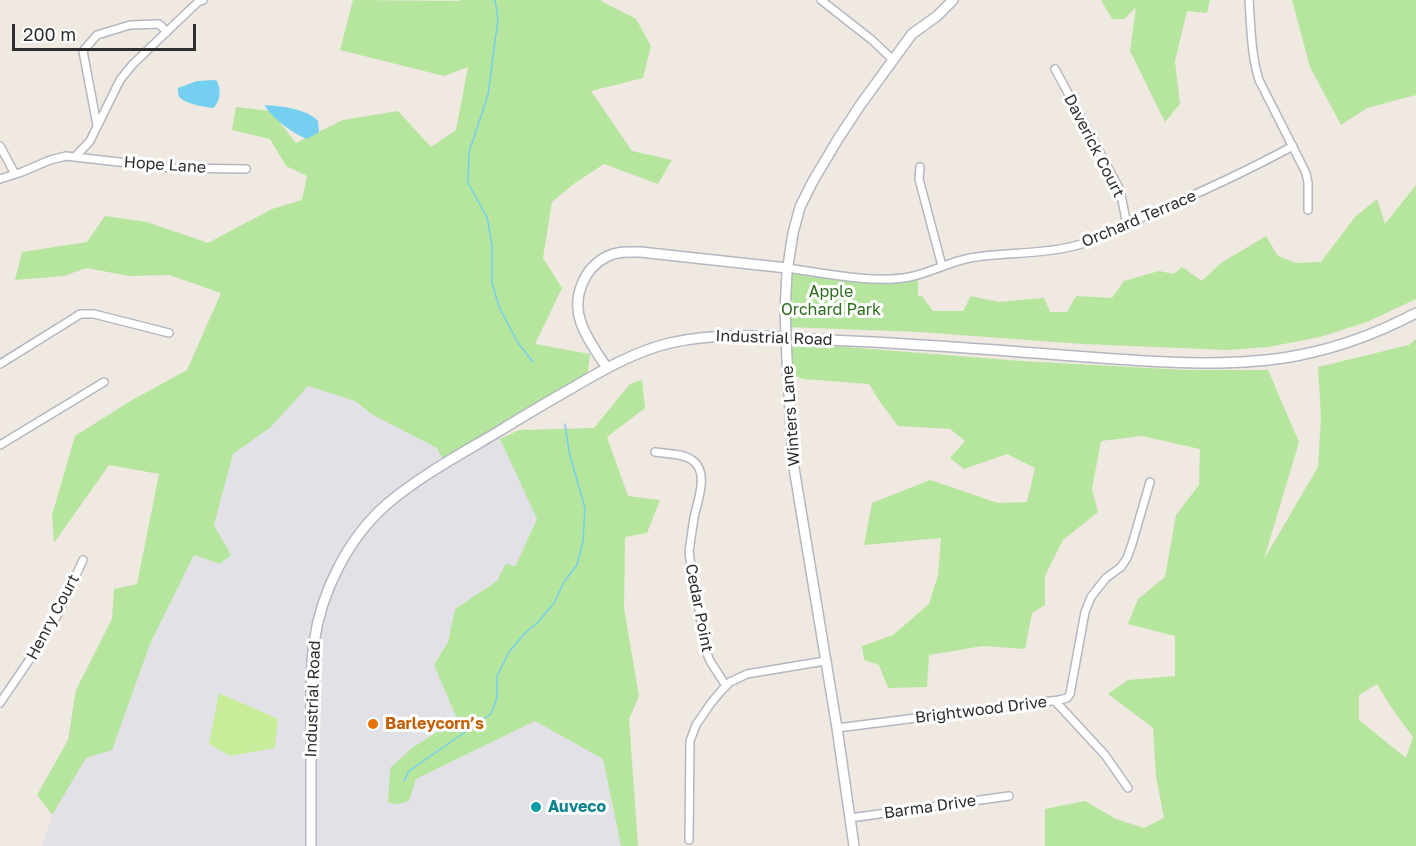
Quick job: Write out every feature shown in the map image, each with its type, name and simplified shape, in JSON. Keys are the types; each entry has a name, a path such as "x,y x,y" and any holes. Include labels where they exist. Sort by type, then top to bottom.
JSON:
{"main road":[{"name":"Winters Lane","path":"854,846 794,462 785,312 787,268 796,218 805,196 850,120 912,34 937,16 953,0"},
{"path":"607,368 580,322 578,297 581,284 594,265 609,256 625,252 640,252 787,268"},
{"name":"Industrial Road","path":"312,846 311,675 314,644 323,603 350,547 384,507 406,489 511,423 607,368 668,344 705,336 730,335 860,341 1141,360 1239,361 1299,355 1337,345 1370,335 1416,313"}],"street":[{"path":"75,157 90,141 120,80 133,64 202,0"},
{"path":"821,0 872,40 893,60"},
{"path":"1249,0 1252,50 1259,80 1307,177 1308,210"},
{"path":"97,125 83,51 97,35 130,25 159,24 167,32"},
{"name":"Daverick Court","path":"1055,69 1120,190 1127,225"},
{"path":"0,146 15,174"},
{"name":"Orchard Terrace","path":"787,268 852,277 890,279 908,277 959,260 1041,252 1074,246 1218,185 1293,146"},
{"name":"Hope Lane","path":"0,179 66,156 172,168 246,169"},
{"path":"920,167 920,179 942,266"},
{"path":"0,364 84,314 94,314 168,333"},
{"path":"0,445 104,382"},
{"name":"Cedar Point","path":"655,452 687,457 696,463 700,473 701,487 689,551 707,655 726,686"},
{"name":"Brightwood Drive","path":"837,728 1068,698 1085,612 1091,597 1106,579 1121,567 1126,558 1150,482"},
{"name":"Henry Court","path":"0,703 53,624 83,560"},
{"path":"689,840 689,756 692,734 707,709 726,686 747,674 825,661"},
{"path":"1055,700 1105,755 1128,788"},
{"name":"Barma Drive","path":"850,818 1009,796"}],"shaded area":[{"path":"308,385 355,401 373,415 438,448 497,432 537,518 515,567 506,564 497,581 455,609 448,642 434,665 457,719 412,748 416,779 535,721 603,759 621,846 42,846 52,815 150,644 194,555 220,564 214,525 233,454 271,427"}],"green space":[{"path":"353,0 601,0 636,19 651,46 643,78 591,91 632,151 672,160 658,184 604,164 552,202 543,258 562,288 535,344 590,354 587,379 444,463 437,448 373,415 355,401 308,386 271,427 233,454 214,525 231,555 220,564 194,555 150,644 112,750 86,758 52,815 37,795 68,740 76,690 112,619 114,589 137,584 159,474 109,465 54,543 52,515 75,436 132,400 187,370 221,293 169,275 130,276 86,268 64,276 15,280 22,252 87,242 105,216 147,222 208,243 272,209 302,200 307,176 286,166 270,139 232,130 236,107 271,111 296,143 343,120 398,111 431,147 456,130 468,67 444,76 340,50"},
{"path":"1101,0 1210,0 1207,13 1187,11 1175,61 1180,104 1165,122 1130,51 1136,7 1124,19 1112,19"},
{"path":"1292,0 1416,0 1416,95 1367,108 1341,125 1310,67"},
{"name":"Apple Orchard Park","path":"1416,185 1416,299 1367,322 1320,337 1268,347 1229,350 1082,344 919,332 787,327 787,268 879,279 918,275 918,296 922,296 933,311 963,311 971,296 999,302 1044,298 1050,312 1067,312 1076,296 1112,298 1124,281 1159,271 1174,274 1182,267 1202,281 1221,263 1266,236 1278,256 1296,263 1321,262 1355,217 1377,199 1385,224"},
{"path":"1416,339 1416,846 1045,846 1045,809 1085,801 1116,819 1144,828 1164,818 1156,776 1153,728 1108,694 1128,680 1175,676 1175,636 1128,624 1138,599 1165,577 1176,515 1199,485 1200,449 1142,436 1101,441 1092,489 1098,512 1063,540 1045,576 1045,605 1032,613 1025,649 983,646 929,655 927,687 888,688 879,665 864,660 862,646 893,635 929,604 938,575 941,538 864,545 872,503 930,480 998,503 1027,502 1035,468 1007,454 964,469 950,458 965,441 950,429 898,426 869,384 803,379 788,373 787,360 795,343 1021,361 1186,370 1268,370 1299,442 1264,559 1318,467 1321,417 1318,367 1409,345","holes":["1377,684 1413,737 1406,758 1359,720 1359,695"]},
{"path":"642,380 645,408 607,437 628,496 660,500 647,533 625,537 624,608 639,696 629,719 638,846 621,846 603,759 535,721 416,779 409,801 399,804 388,803 390,768 412,748 457,719 434,665 448,642 455,609 497,581 506,563 515,567 537,519 500,439 519,430 594,428 630,384"},
{"path":"219,693 278,719 275,748 230,756 209,744"}],"water":[{"path":"215,80 220,92 218,102 213,108 191,104 179,97 178,88 197,81"},
{"path":"265,105 293,109 308,114 318,121 319,132 307,139 302,137 277,120"}],"waterway":[{"path":"495,0 498,19 488,95 469,152 468,183 487,217 492,245 492,283 499,307 518,343 533,362"},
{"path":"404,781 409,771 491,714 497,698 497,676 509,652 554,603 564,582 577,565 583,541 585,508 569,452 565,424"}],"place":[{"name":"Barleycorn’s","path":"373,724"},
{"name":"Auveco","path":"536,807"}]}
